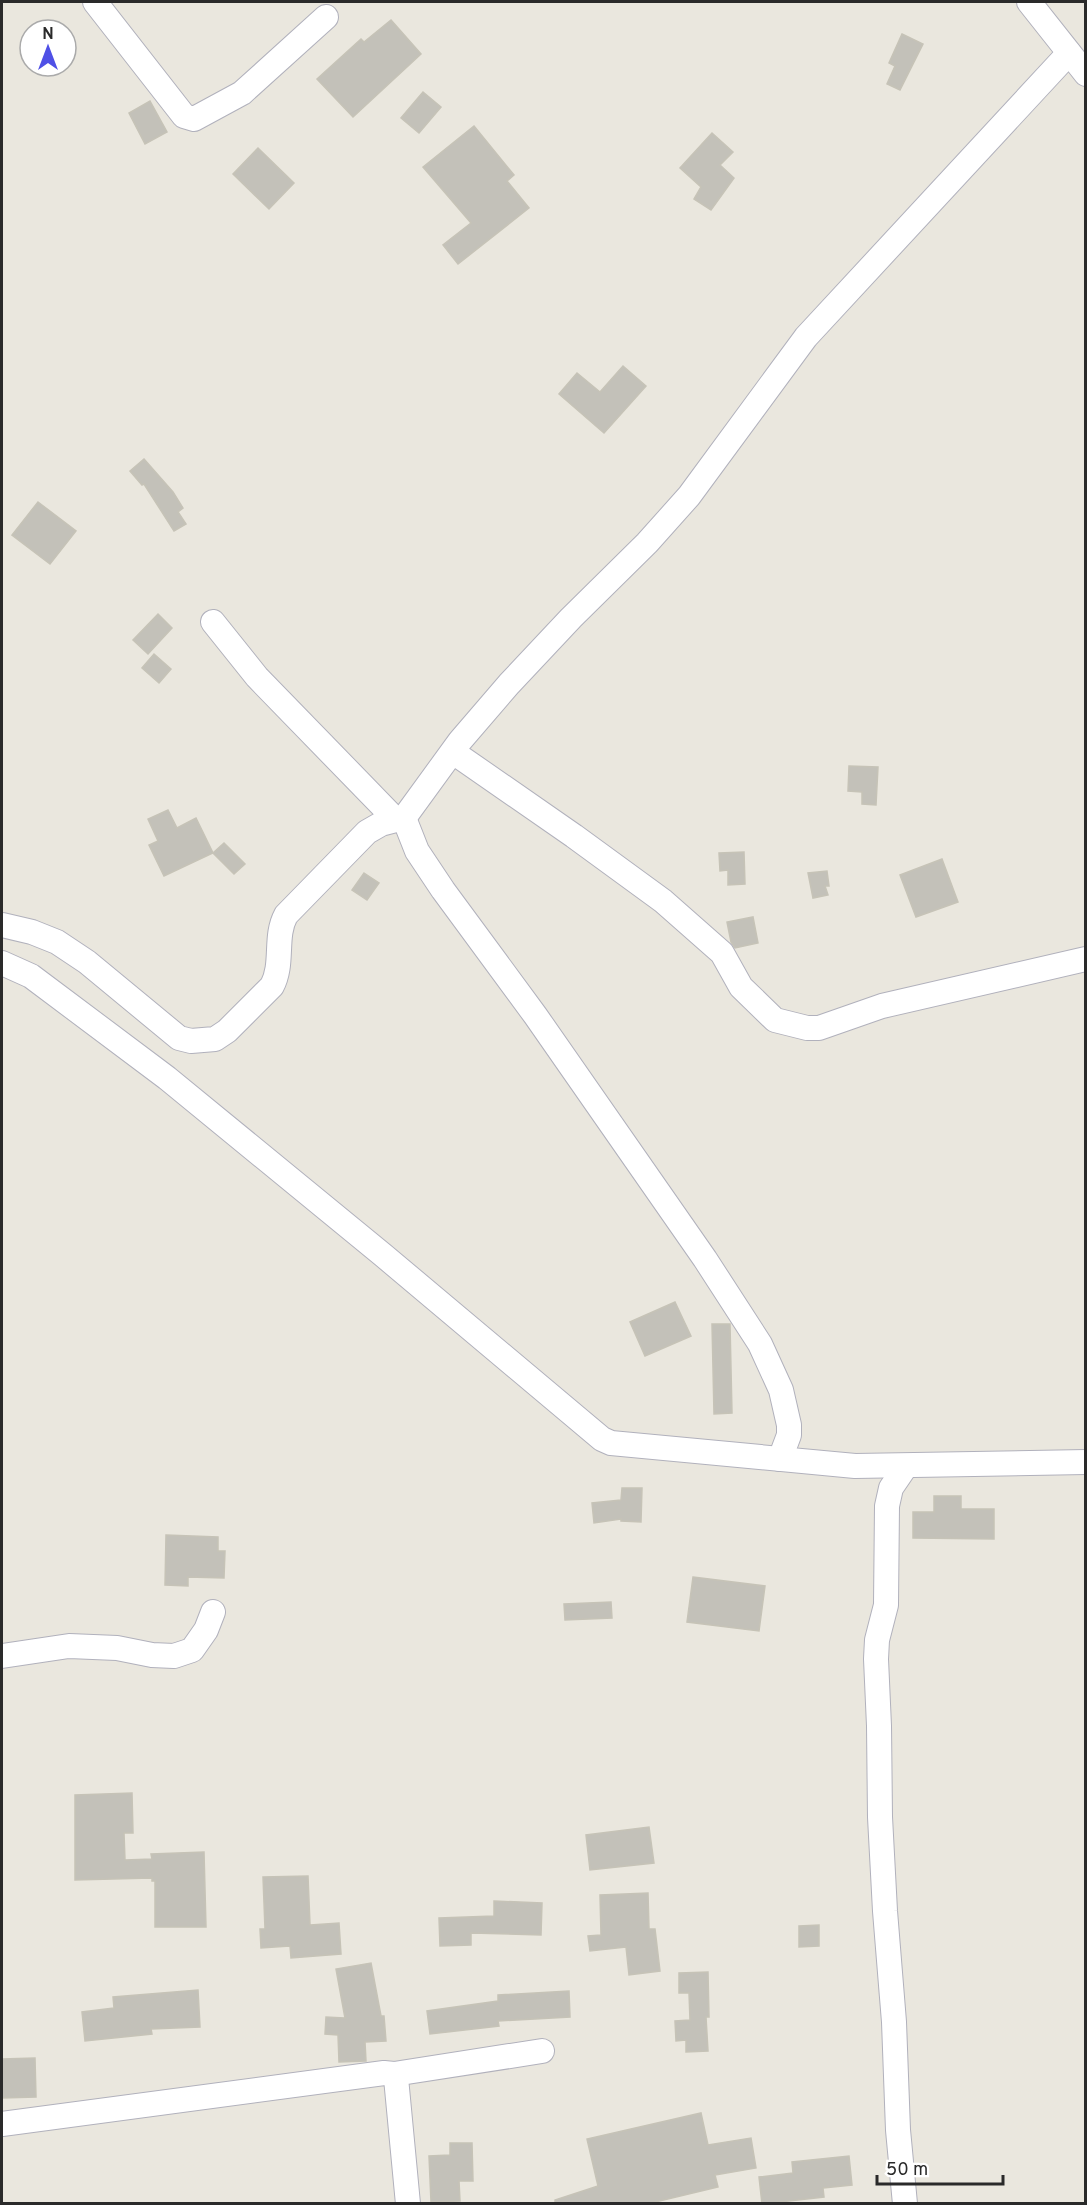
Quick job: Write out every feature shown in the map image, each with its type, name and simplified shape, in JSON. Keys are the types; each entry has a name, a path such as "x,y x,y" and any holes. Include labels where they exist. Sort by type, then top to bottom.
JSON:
{"street":[{"path":"95,2 184,116 188,118 194,118 242,93 326,17"},
{"path":"1029,2 1086,74"},
{"path":"2,925 32,932 57,942 87,962 180,1038 202,1042 215,1039 227,1031 272,986 279,969 281,925 286,915 367,832 399,819 509,684 646,543 688,496 806,337 1069,53"},
{"path":"213,622 257,677 399,819 442,890 548,1033 705,1259 760,1344 781,1390 789,1425 787,1445 780,1459"},
{"path":"453,752 663,901 722,953 741,987 775,1020 807,1028 819,1028 882,1006 1086,958"},
{"path":"2,963 31,976 167,1078 602,1439 611,1443 855,1466 1086,1462"},
{"path":"905,2204 898,2130 894,2022 885,1911 876,1659 877,1640 886,1605 887,1506 891,1488 906,1466"},
{"path":"2,1656 69,1646 117,1648 152,1655 174,1656 192,1650 206,1630 213,1612"},
{"path":"2,2124 384,2073 393,2074 542,2051"},
{"path":"393,2074 396,2078 408,2204"}],"building":[{"path":"391,20 421,54 353,117 317,79 361,39 364,42"},
{"path":"902,34 923,44 900,90 887,84 895,66 889,63"},
{"path":"423,92 441,107 419,133 401,118"},
{"path":"150,101 167,132 145,144 129,113"},
{"path":"474,126 514,175 507,181 529,208 458,264 443,245 471,223 423,167"},
{"path":"712,133 733,152 720,165 734,178 711,210 694,199 701,187 680,168"},
{"path":"258,148 294,183 269,209 233,174"},
{"path":"623,366 646,386 604,433 559,394 577,373 600,392"},
{"path":"144,459 173,492 183,508 178,512 186,524 174,531 144,484 142,485 130,471"},
{"path":"38,502 76,531 50,564 12,535"},
{"path":"158,614 172,628 148,654 133,640"},
{"path":"154,654 171,669 159,683 142,668"},
{"path":"849,766 878,767 876,805 862,804 862,792 848,791"},
{"path":"168,810 177,828 196,818 213,853 164,876 149,845 158,841 148,819"},
{"path":"224,843 245,864 234,874 213,853"},
{"path":"744,852 745,884 728,885 728,870 720,871 719,853"},
{"path":"942,859 958,902 916,917 900,875"},
{"path":"827,871 829,886 825,886 828,895 813,898 808,873"},
{"path":"364,873 379,883 367,900 352,890"},
{"path":"753,917 758,943 735,948 731,942 727,922"},
{"path":"675,1302 691,1336 645,1356 630,1322"},
{"path":"712,1324 730,1324 732,1413 714,1414"},
{"path":"622,1488 642,1488 641,1522 621,1521 621,1519 594,1523 592,1503 621,1500"},
{"path":"934,1496 961,1496 961,1509 994,1509 994,1539 913,1538 913,1512 934,1512"},
{"path":"166,1535 218,1537 218,1551 225,1551 224,1578 188,1577 188,1586 165,1585"},
{"path":"693,1577 765,1586 759,1631 687,1622"},
{"path":"611,1602 612,1618 565,1620 564,1604"},
{"path":"132,1793 133,1833 124,1833 125,1860 152,1859 151,1854 204,1852 206,1927 155,1927 155,1881 152,1881 152,1878 75,1880 75,1795"},
{"path":"649,1827 654,1863 590,1870 586,1835"},
{"path":"308,1876 310,1925 339,1923 341,1954 291,1958 290,1946 261,1948 260,1929 265,1929 263,1877"},
{"path":"648,1893 649,1929 655,1929 660,1971 629,1975 626,1947 590,1951 588,1936 601,1935 600,1895"},
{"path":"494,1901 542,1903 541,1935 471,1933 471,1945 440,1946 439,1918 494,1916"},
{"path":"819,1925 819,1946 799,1947 799,1926"},
{"path":"371,1963 381,2016 384,2016 386,2041 365,2042 366,2061 339,2062 338,2035 325,2034 326,2017 345,2018 336,1969"},
{"path":"708,1972 709,2017 706,2017 708,2051 686,2052 686,2040 676,2041 675,2021 690,2020 689,1993 679,1993 679,1973"},
{"path":"198,1990 200,2027 151,2029 152,2034 85,2041 82,2012 114,2008 113,1997"},
{"path":"569,1991 570,2017 498,2021 499,2026 430,2034 427,2011 498,2001 498,1995"},
{"path":"35,2058 36,2097 2,2098 2,2059"},
{"path":"701,2113 708,2145 751,2138 756,2168 715,2175 718,2187 647,2204 555,2204 555,2200 598,2186 587,2139"},
{"path":"450,2143 472,2143 473,2181 459,2181 460,2201 431,2202 429,2156 450,2155"},
{"path":"849,2156 852,2185 823,2188 824,2197 762,2204 759,2177 793,2173 792,2162"}]}
